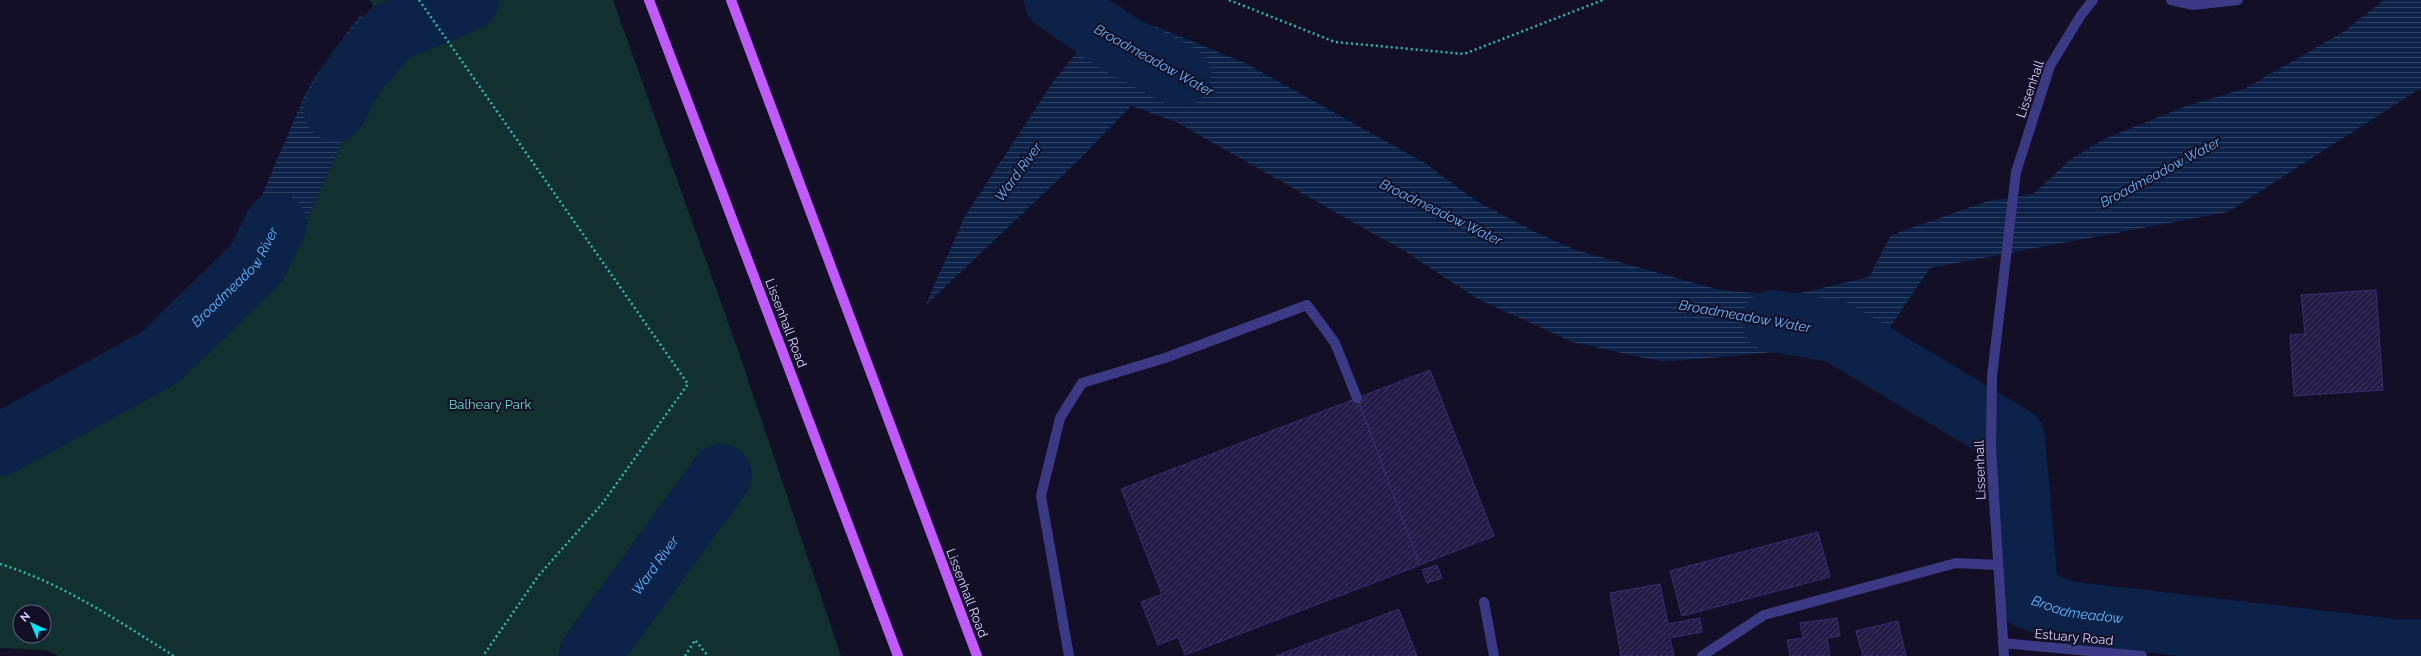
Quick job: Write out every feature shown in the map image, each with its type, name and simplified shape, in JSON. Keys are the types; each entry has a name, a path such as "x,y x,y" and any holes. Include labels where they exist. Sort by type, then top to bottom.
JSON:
{"main road":[{"name":"Lissenhall Road","path":"649,0 898,656"},
{"name":"Lissenhall Road","path":"731,0 977,656"}],"street":[{"name":"Lissenhall","path":"2004,656 1991,449 1992,376 2016,172 2050,66 2081,15 2094,0"},
{"path":"2171,0 2193,6 2238,0"},
{"path":"1069,656 1041,496 1060,418 1082,383 1165,358 1307,305 1335,343 1357,398"},
{"path":"1702,656 1764,615 1956,563 1998,565"},
{"path":"1484,602 1494,656"},
{"name":"Estuary Road","path":"2003,643 2142,656"}],"path":[{"path":"420,0 451,47 688,384 602,504 539,575 483,656"},
{"path":"1229,0 1335,42 1464,54 1603,0"},
{"path":"0,564 29,573 90,603 174,656"},
{"path":"685,656 695,640 708,656"}],"green space":[{"name":"Balheary Park","path":"369,0 613,0 739,353 841,656 58,656 47,650 0,648 0,463 138,387 212,339 296,245 391,32"}],"water":[{"path":"2384,0 2421,0 2421,88 2228,212 1930,268 1882,339 1755,354 1663,362 1572,342 1476,298 1406,252 1176,122 1131,106 1082,157 925,306 965,216 1053,82 1077,52 1131,18 1157,27 1247,64 1423,162 1478,202 1531,230 1576,250 1720,290 1788,296 1869,277 1891,235 1988,201 2033,194 2071,159 2104,139 2186,106 2246,88 2343,32"},
{"path":"360,15 387,42 296,245 239,307 216,277 230,263 241,244 303,99 315,77"}],"building":[{"path":"2376,290 2383,390 2294,396 2290,335 2305,334 2301,295"},
{"path":"1430,370 1494,536 1420,565 1357,398"},
{"path":"1357,398 1420,565 1185,655 1178,637 1158,645 1141,602 1162,594 1121,489"},
{"path":"1818,532 1830,577 1682,616 1670,571"},
{"path":"1437,565 1442,578 1427,583 1422,570"},
{"path":"1660,584 1668,624 1700,618 1702,632 1670,638 1674,656 1621,656 1610,593"},
{"path":"1399,609 1417,656 1276,656"},
{"path":"1837,618 1840,636 1827,638 1830,656 1790,656 1787,640 1803,638 1800,623"},
{"path":"1898,621 1906,656 1863,656 1856,631"}],"waterway":[{"name":"Broadmeadow River","path":"335,110 355,73 391,32 468,0"},
{"name":"Broadmeadow Water","path":"1055,0 1120,44 1180,76"},
{"name":"Broadmeadow River","path":"0,445 160,357 256,264 276,224"},
{"name":"Broadmeadow","path":"1773,321 1837,332 2014,438 2028,598 2067,612 2395,650 2421,650"},
{"name":"Ward River","path":"589,656 721,475"}]}
